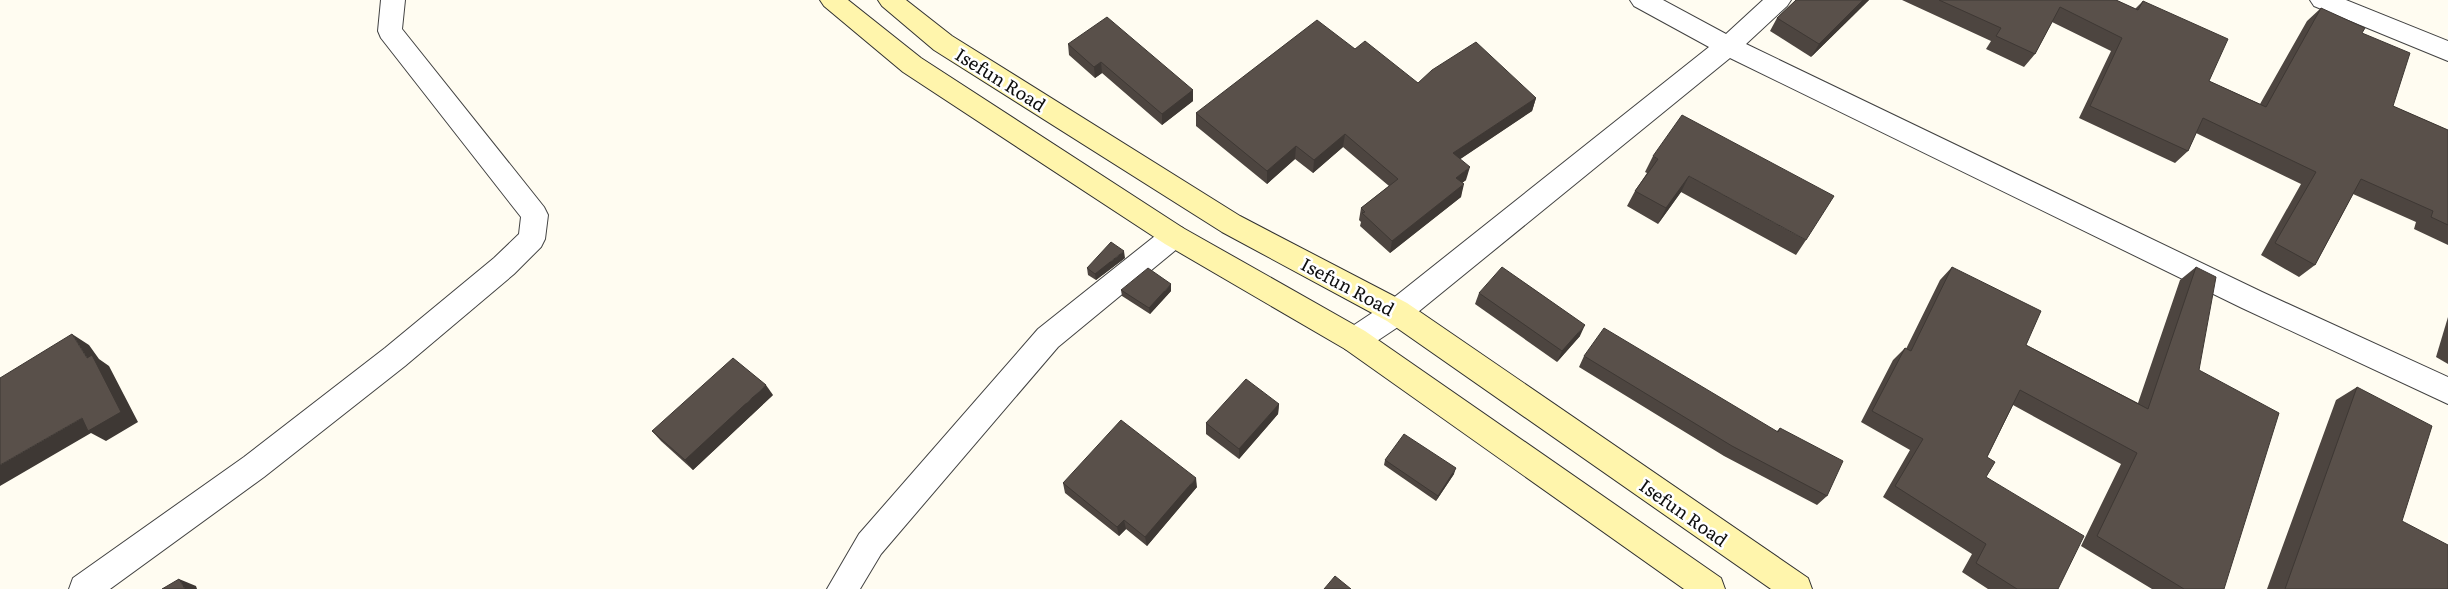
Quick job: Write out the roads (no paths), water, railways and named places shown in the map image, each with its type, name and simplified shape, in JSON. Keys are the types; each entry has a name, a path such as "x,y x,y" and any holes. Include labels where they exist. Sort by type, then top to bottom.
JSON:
{"street":[{"path":"84,589 254,467 364,382 504,266 532,239 535,215 390,31 391,4 393,0"},
{"name":"Isefun Road","path":"832,0 912,65 1174,236 1355,340 1710,589"},
{"name":"Isefun Road","path":"890,0 944,43 1231,224 1397,312 1796,589"},
{"path":"1642,0 1728,46 2252,300 2448,391"},
{"path":"1355,340 1397,312 1728,46 1779,0"},
{"path":"2322,0 2448,51"},
{"path":"842,589 870,544 1048,338 1174,236"}]}
